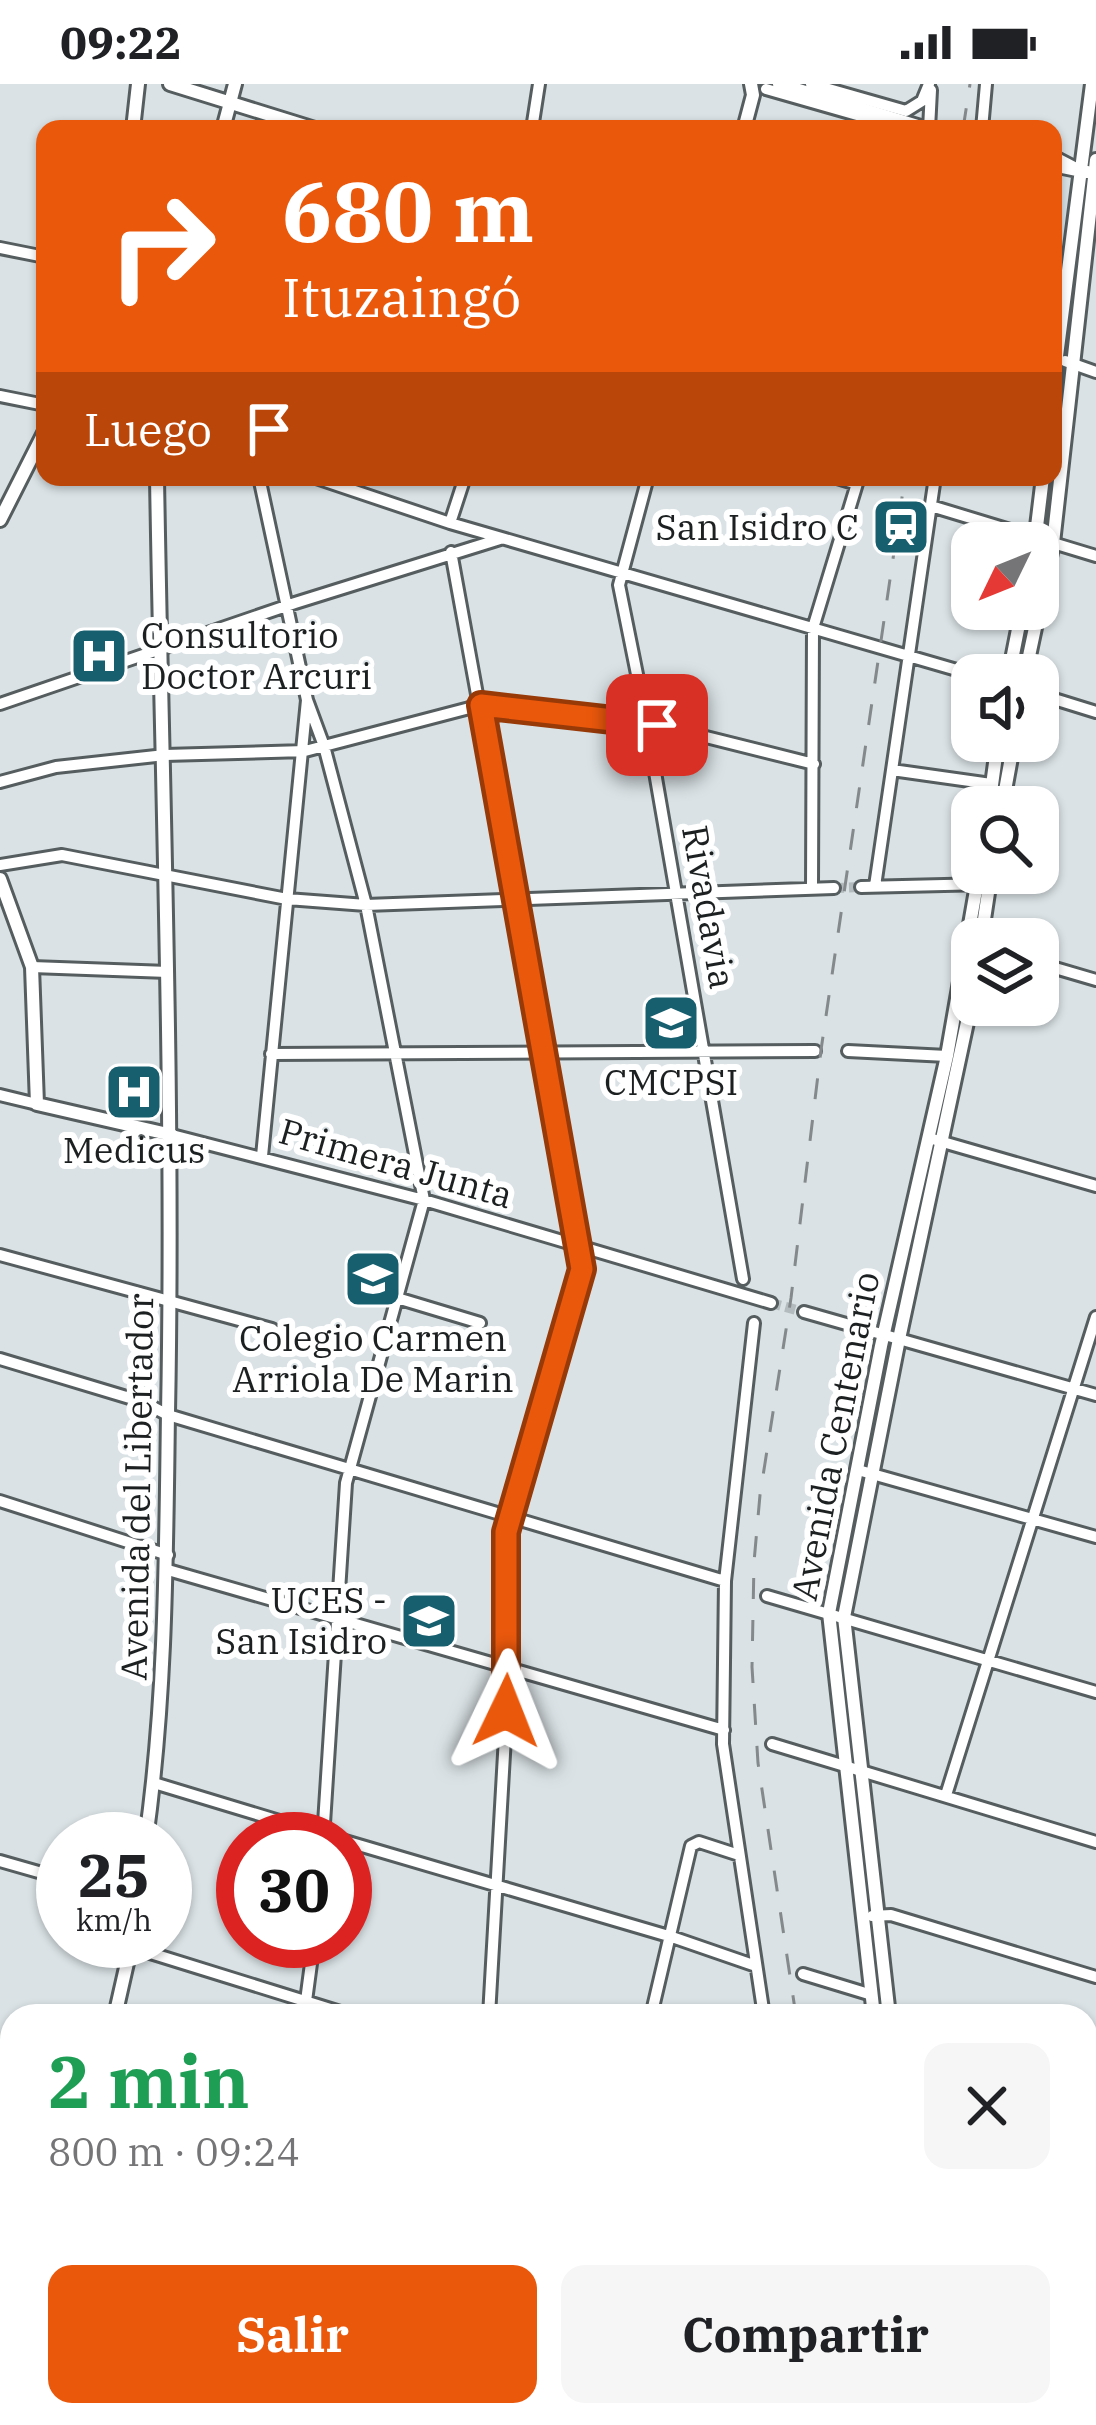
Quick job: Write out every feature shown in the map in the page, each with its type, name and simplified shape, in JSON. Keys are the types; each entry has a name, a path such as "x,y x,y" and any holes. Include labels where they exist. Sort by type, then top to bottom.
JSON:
{"main road":[{"path":"134,120 138,84"},
{"path":"170,84 287,120"},
{"path":"225,120 235,84"},
{"path":"1062,466 1092,170 1092,84"},
{"path":"749,120 768,88 888,120"},
{"path":"1062,162 1092,170"},
{"path":"1062,322 1092,170"},
{"path":"0,520 36,449"},
{"name":"Avenida del Libertador","path":"150,1812 169,1555 172,1300 157,486"},
{"path":"1038,522 1042,486"},
{"path":"1055,522 1060,486"},
{"path":"991,784 995,762"},
{"path":"0,878 32,967 38,1105"},
{"name":"Avenida Centenario","path":"866,1472 883,1335 954,1026"},
{"name":"Avenida Centenario","path":"887,2004 846,1767 837,1615 967,1026"},
{"name":"Primera Junta","path":"38,1105 172,1135"},
{"name":"Avenida Centenario","path":"837,1615 862,1772 873,2004"},
{"path":"119,2004 127,1968"}],"street":[{"path":"533,120 539,84"},
{"path":"811,84 906,111 922,100 930,84"},
{"path":"920,120 930,84"},
{"path":"982,120 986,84"},
{"path":"768,88 888,120"},
{"path":"0,248 36,254"},
{"path":"1062,360 1096,372"},
{"path":"0,396 36,403"},
{"path":"261,486 307,700 324,746 366,905 424,1200 349,1468 325,1812"},
{"path":"340,486 450,523 951,669"},
{"path":"450,523 462,486"},
{"name":"Rivadavia","path":"644,486 619,585 743,1279"},
{"path":"812,889 813,628 856,486"},
{"path":"875,886 934,486"},
{"path":"931,506 979,522"},
{"path":"0,704 503,538"},
{"path":"1059,545 1096,556"},
{"path":"451,552 582,1269 508,1517 508,1667 489,2004"},
{"path":"262,1156 307,700"},
{"path":"1059,701 1096,712"},
{"path":"0,782 56,767 165,755 305,752 481,705 646,722 814,764"},
{"path":"892,770 991,784"},
{"path":"0,865 62,855 286,899 366,905 834,888"},
{"path":"861,887 951,880"},
{"path":"32,967 168,972"},
{"path":"1059,969 1096,980"},
{"path":"848,1051 947,1056"},
{"path":"271,1054 815,1052"},
{"name":"Primera Junta","path":"0,1095 38,1105"},
{"name":"Primera Junta","path":"172,1135 424,1200 771,1303"},
{"path":"929,1138 1096,1186"},
{"path":"0,1255 272,1329"},
{"path":"397,1298 480,1322"},
{"path":"804,1312 1096,1395"},
{"path":"946,1795 1096,1317"},
{"path":"754,1323 725,1581 724,1730 762,2004"},
{"path":"0,1359 143,1402 168,1415 725,1581"},
{"path":"866,1472 1096,1538"},
{"path":"0,1501 169,1555"},
{"path":"168,1570 724,1730"},
{"path":"767,1596 1096,1692"},
{"path":"772,1744 1096,1843"},
{"path":"154,1783 245,1812"},
{"path":"653,2004 695,1842 739,1855"},
{"path":"372,1849 672,1936 756,1966"},
{"path":"0,1861 36,1871"},
{"path":"870,1916 891,1915 1096,1977"},
{"path":"192,1964 314,2004"},
{"path":"308,2002 311,1968"},
{"path":"803,1974 872,1995"}],"tunnel":[{"path":"834,888 861,887"},
{"path":"771,1303 804,1312"}],"railway":[{"path":"964,120 970,84"},
{"path":"794,2004 758,1763 752,1667 754,1562 821,1050 904,486"}],"place":[{"name":"San Isidro C","path":"901,527"},
{"name":"Consultorio Doctor Arcuri","path":"99,656"},
{"name":"CMCPSI","path":"671,1023"},
{"name":"Medicus","path":"134,1092"},
{"name":"Colegio Carmen Arriola De Marin","path":"373,1279"},
{"name":"UCES - San Isidro","path":"429,1621"}],"route":[{"path":"506,1711 508,1517 582,1269 481,705 657,725"}]}
